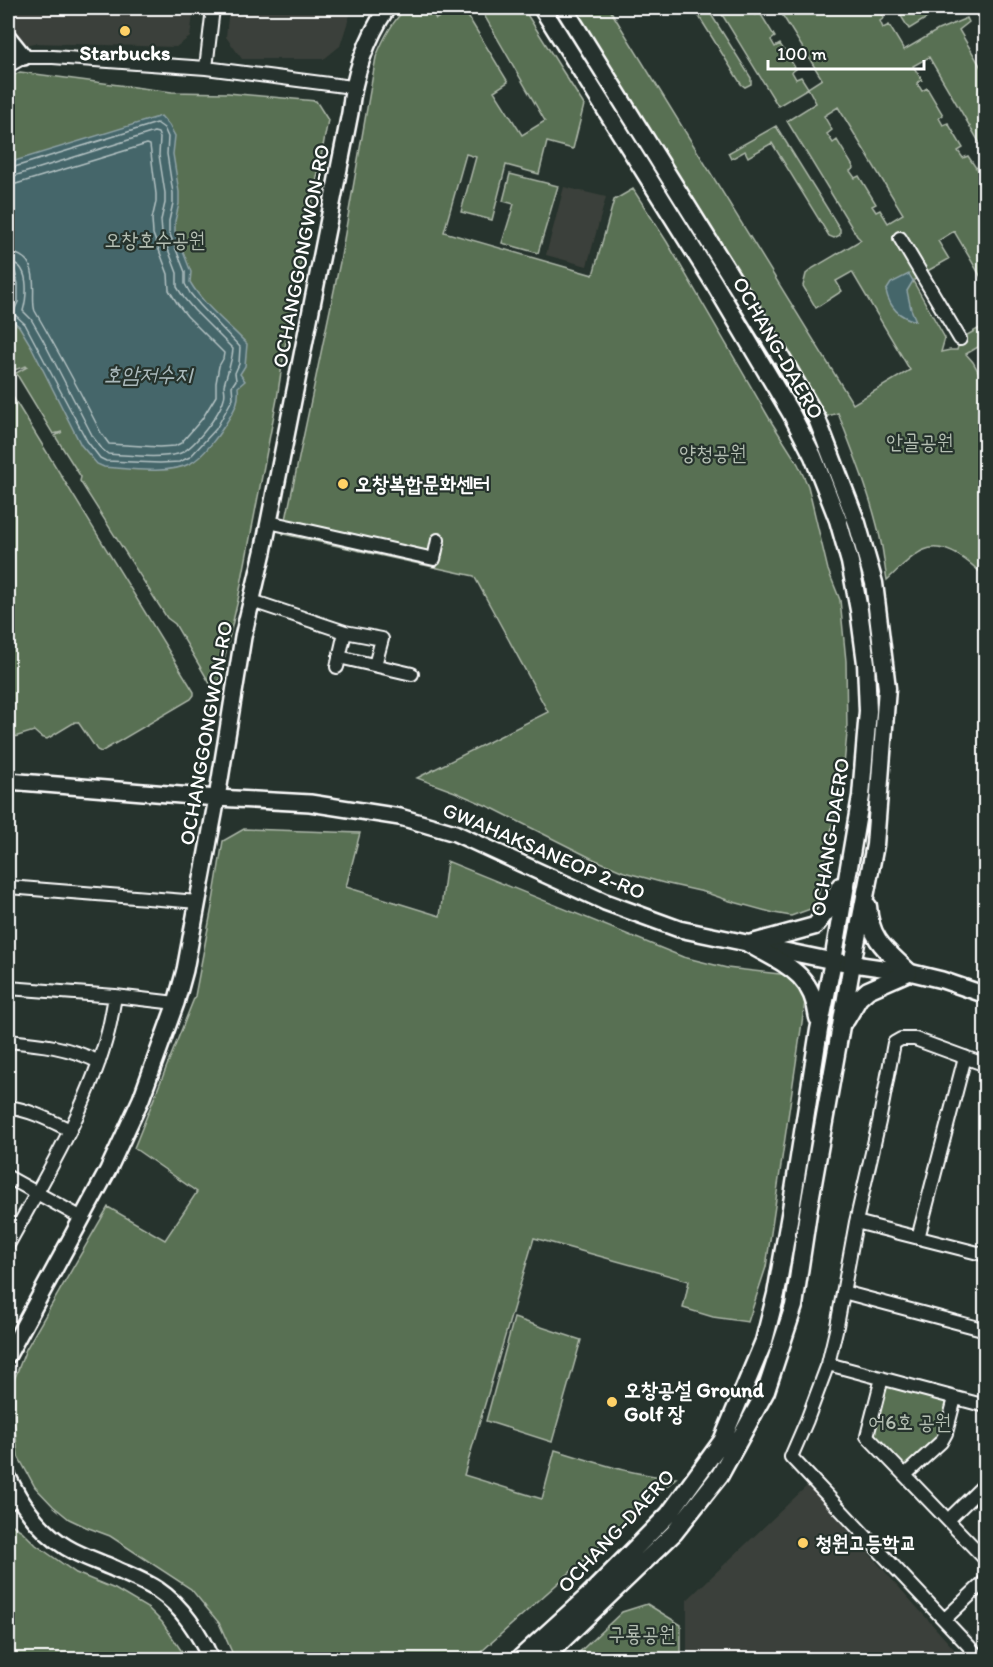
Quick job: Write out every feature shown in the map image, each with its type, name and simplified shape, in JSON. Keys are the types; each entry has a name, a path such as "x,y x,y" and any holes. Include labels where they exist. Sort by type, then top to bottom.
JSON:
{"main road":[{"name":"OCHANG-DAERO","path":"518,1659 586,1598 669,1514 722,1441 764,1341 776,1294 819,1030 850,863 861,796 868,711 866,663 850,562 838,520 813,456 787,405 714,283 542,8"},
{"name":"OCHANG-DAERO","path":"542,1659 674,1533 720,1475 766,1391 794,1306 809,1206 875,845 887,688 874,583 857,523 831,453 811,409 783,360 564,8"},
{"path":"749,944 815,926 830,907 850,863"},
{"path":"840,1030 859,998 868,990 909,972 876,938 869,922 867,887"},
{"path":"749,944 801,976 811,990 816,1005 819,1030"}],"street":[{"path":"206,68 213,8"},
{"name":"OCHANGGONGWON-RO","path":"8,1354 108,1170 141,1099 176,1003 198,902 243,637 269,522 350,113 352,87 368,41 387,8"},
{"path":"8,37 24,57"},
{"path":"8,66 24,57 53,57 206,68 352,87"},
{"path":"900,238 960,339"},
{"path":"269,522 434,559 438,540"},
{"path":"252,601 345,632 382,639 375,665"},
{"path":"345,632 338,662 375,665 412,674"},
{"name":"GWAHAKSANEOP 2-RO","path":"8,781 310,803 400,817 477,842 605,902 679,929 833,961 909,972 986,995"},
{"path":"8,887 198,902"},
{"path":"8,988 176,1003"},
{"path":"8,1245 84,1101 99,1062 116,996"},
{"path":"984,1659 791,1457 828,1364 894,1043 901,1039 915,1039 986,1065"},
{"path":"8,1041 68,1049 99,1062"},
{"path":"918,1238 965,1057"},
{"path":"8,1107 35,1113 69,1130"},
{"path":"8,1178 82,1218"},
{"path":"856,1222 985,1253"},
{"path":"843,1292 986,1330"},
{"path":"828,1364 986,1406"},
{"path":"882,1378 867,1436 986,1560"},
{"path":"905,1475 941,1442 946,1433 955,1398"},
{"path":"8,1477 13,1500 64,1546 145,1583 172,1602 194,1628 211,1659"},
{"path":"948,1521 986,1483"},
{"path":"945,1619 986,1580"}],"shaded area":[{"path":"8,8 194,8 190,37 176,47 34,43 8,48"},
{"path":"229,8 357,8 350,15 340,46 324,59 242,59 226,37"},
{"path":"564,187 606,197 587,266 546,255"},
{"name":"청원고등학교","path":"808,1485 962,1658 687,1659 687,1600"}],"green space":[{"name":"양청공원","path":"406,8 429,8 436,19 455,8 463,8 508,82 494,91 522,135 545,121 480,8 523,8 584,105 573,149 547,142 539,174 506,165 492,220 461,212 476,157 466,154 444,232 593,275 614,200 633,189 667,242 798,464 808,486 828,570 840,600 846,661 847,733 842,787 816,907 791,916 774,913 704,892 624,872 494,809 417,778 548,712 474,576 283,534 340,262 376,57 388,31"},
{"name":"안골공원","path":"564,8 609,8 853,404 910,370 852,272 836,281 842,291 816,308 803,286 806,274 813,268 861,240 787,121 816,103 808,88 822,79 778,8 878,8 884,18 880,21 883,28 889,25 904,50 938,30 967,18 969,22 959,30 985,74 985,152 929,57 913,66 922,80 917,83 922,91 927,88 943,115 939,118 943,125 948,123 963,148 958,151 963,158 968,156 976,168 985,162 985,284 954,231 938,241 949,259 913,281 945,338 941,352 957,350 960,339 985,325 985,343 966,354 985,384 985,577 957,555 940,548 932,548 914,556 887,580 874,513 838,413 817,419","holes":["838,107 903,214 888,223 880,210 876,212 872,206 876,204 859,176 855,178 850,171 854,168 837,140 833,143 827,134 832,130 824,116"]},
{"path":"695,8 707,8 751,78 751,84 745,87 741,84"},
{"path":"718,8 750,8 755,15 760,13 775,37 771,40 775,47 780,44 796,69 792,72 796,79 801,77 808,88 778,106"},
{"path":"896,8 935,8 927,11 930,16 909,29"},
{"name":"오창호수공원","path":"20,72 172,92 228,93 316,101 328,120 238,600 216,694 175,624 167,618 80,481 81,477 55,436 62,432 53,434 16,373 27,367 14,370 8,359 8,78"},
{"path":"776,126 840,229 840,235 834,238 829,236 772,143 748,157 745,151 731,159 728,153"},
{"path":"510,174 558,186 538,253 502,243 514,204 503,201"},
{"path":"8,389 194,692 191,699 101,752 97,750 78,722 47,739 34,731 8,739"},
{"path":"244,829 360,833 346,887 440,916 447,861 683,957 727,968 789,975 806,995 766,1267 748,1322 713,1317 683,1308 689,1281 534,1238 464,1475 542,1499 555,1450 630,1471 676,1478 473,1659 235,1659 219,1623 191,1589 110,1536 69,1519 35,1487 18,1456 14,1419 14,1380 26,1349 108,1207 165,1240 197,1192 134,1148 195,996 223,841"},
{"path":"514,1318 581,1340 552,1442 486,1421"},
{"name":"어6호 공원","path":"882,1378 955,1398 946,1433 905,1475 867,1436"},
{"path":"8,1522 76,1573 115,1589 149,1609 162,1622 187,1659 8,1659"},
{"name":"구룡공원","path":"647,1604 681,1625 681,1659 571,1660 622,1612"}],"water":[{"name":"호암저수지","path":"161,116 175,136 173,154 179,204 175,231 191,272 190,282 209,307 247,344 245,366 240,374 245,381 238,387 237,403 222,430 196,460 182,467 161,470 104,467 97,464 81,445 31,346 19,326 8,317 8,309 12,301 12,285 8,265 8,163"},
{"path":"909,274 913,281 907,291 916,321 896,311 886,291 891,283"},
{"path":"634,1651 649,1659 610,1659 621,1652"}],"place":[{"name":"Starbucks","path":"125,31"},
{"name":"오창복합문화센터","path":"343,484"},
{"name":"오창공설 Ground Golf 장","path":"612,1402"},
{"name":"청원고등학교","path":"803,1543"}]}
